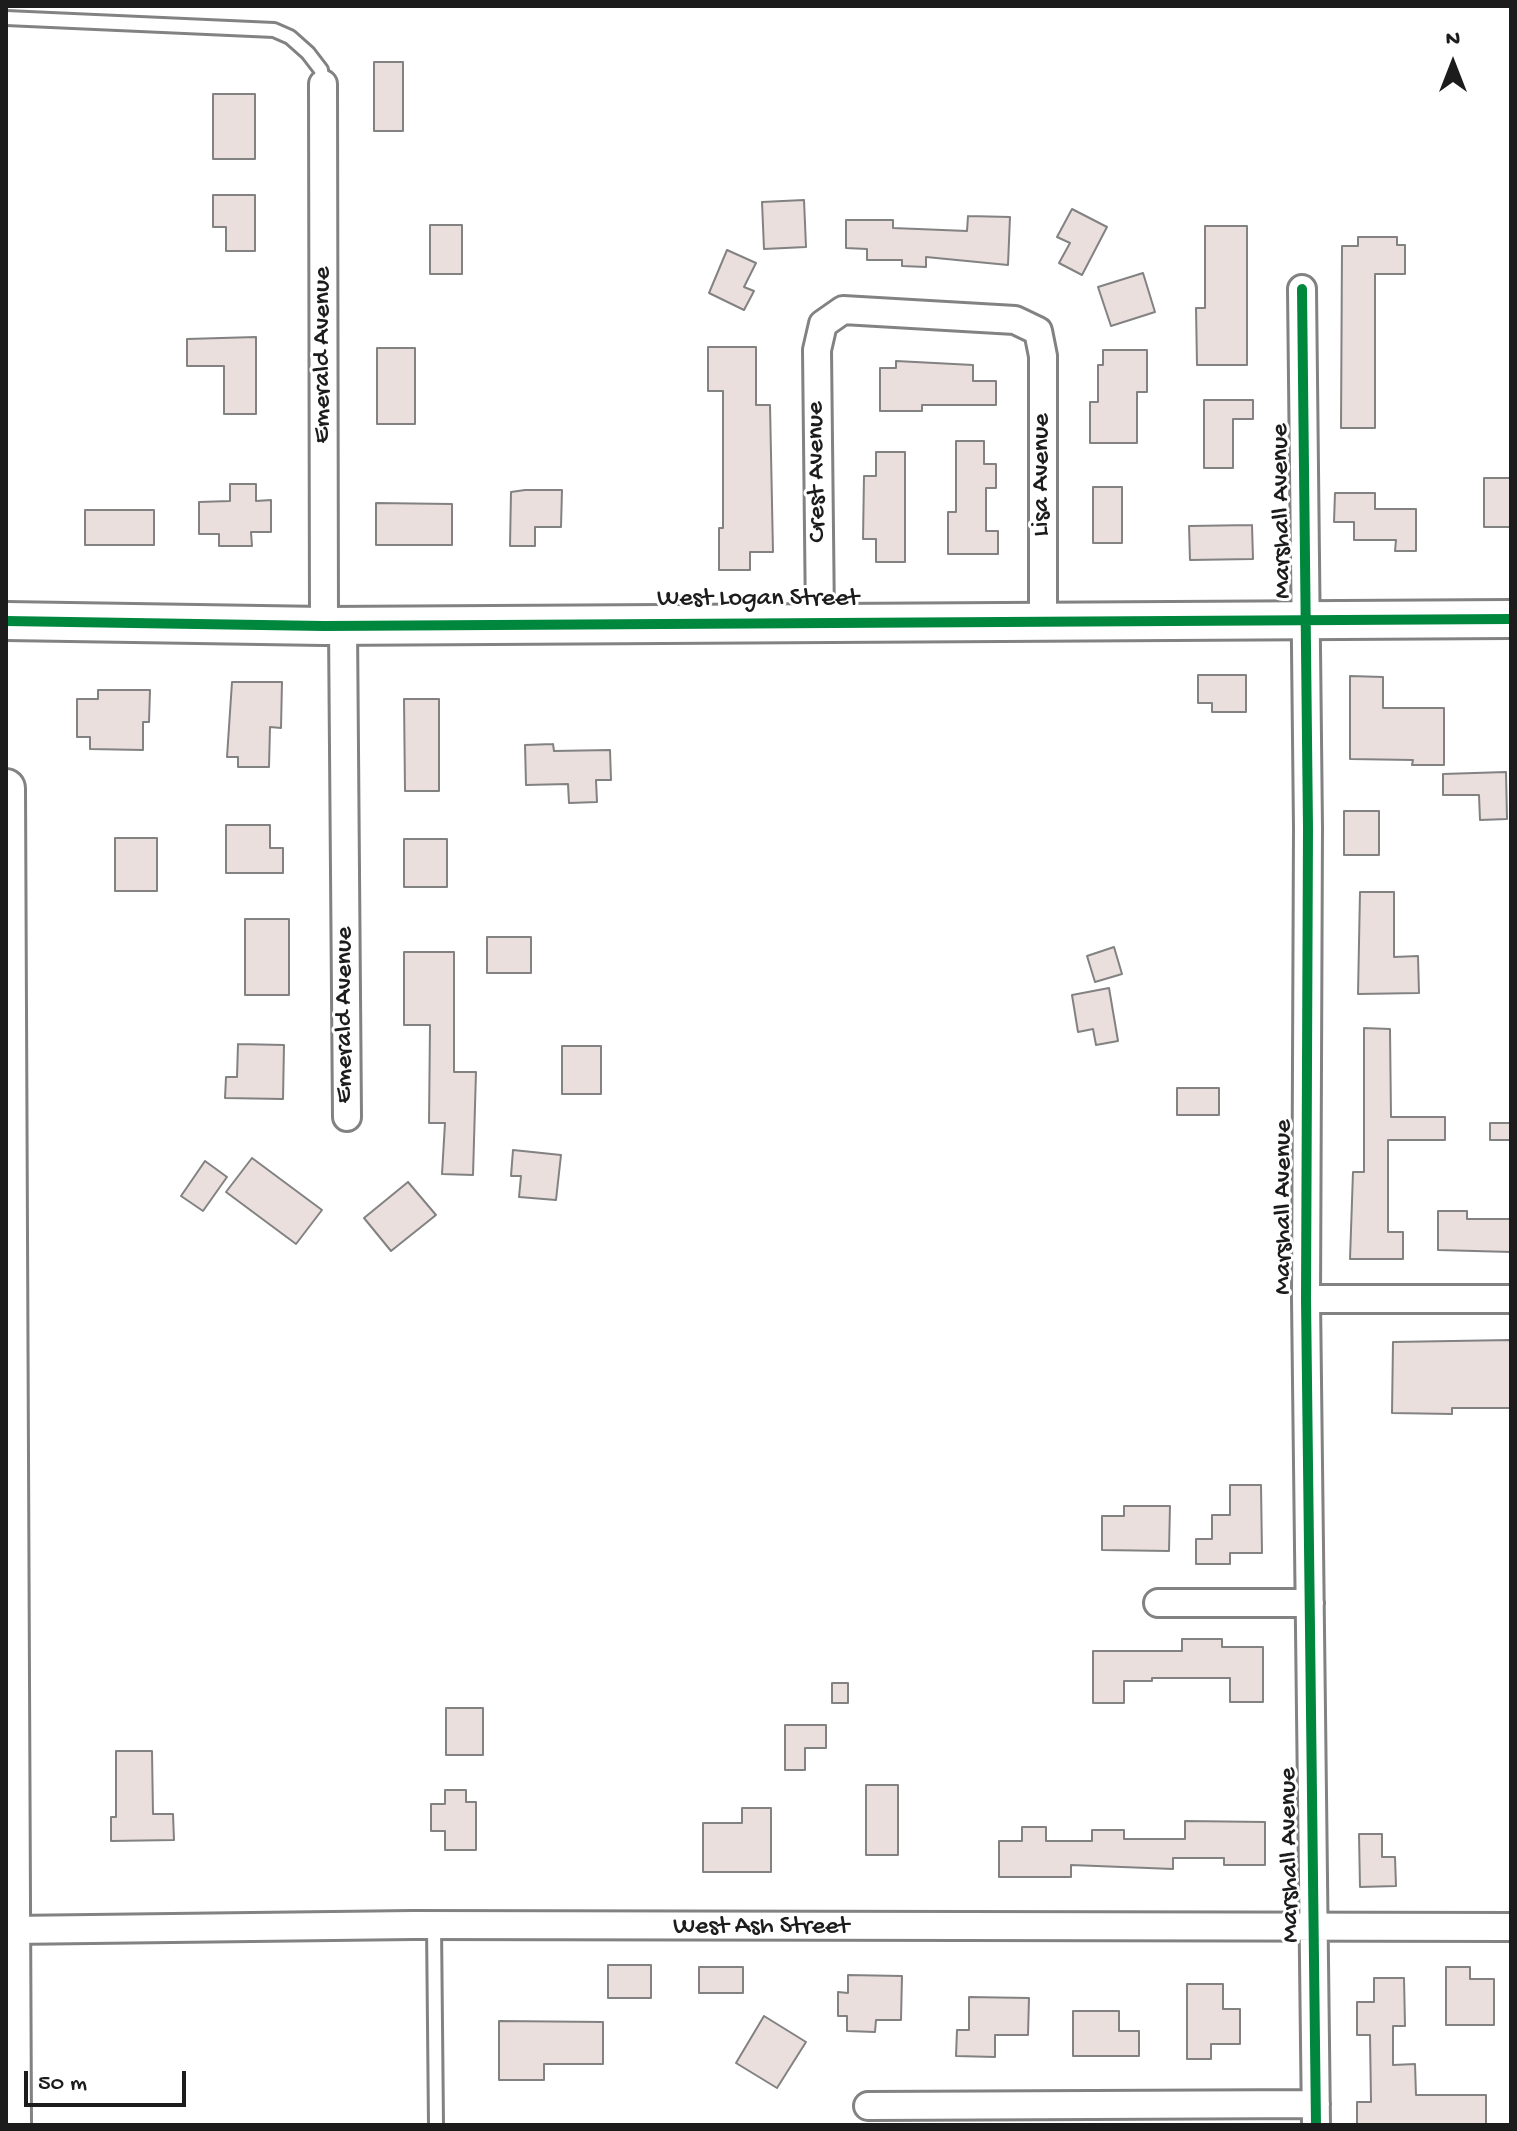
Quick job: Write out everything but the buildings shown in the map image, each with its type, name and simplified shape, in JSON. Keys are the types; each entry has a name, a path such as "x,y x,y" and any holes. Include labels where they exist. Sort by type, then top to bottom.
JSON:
{"street":[{"name":"Emerald Avenue","path":"323,84 347,1117"},
{"name":"Marshall Avenue","path":"1302,289 1306,621 1306,1299 1316,2115"},
{"name":"Crest Avenue","path":"820,621 817,350 823,324 843,310 1015,320 1038,331"},
{"name":"Lisa Avenue","path":"1038,331 1043,356 1043,621"},
{"name":"West Logan Street","path":"6,621 334,626 1511,619"},
{"path":"6,788 12,2125"},
{"path":"1306,1299 1511,1299"},
{"path":"1158,1603 1310,1603"},
{"name":"West Ash Street","path":"11,1930 434,1925 1511,1927"},
{"path":"868,2106 1316,2115"}],"lane":[{"path":"6,18 274,30 290,37 308,53 321,70 323,84"},
{"path":"434,1925 436,2125"}],"cycle path":[{"path":"1302,289 1308,828 1306,1299 1316,2125"},
{"path":"6,621 324,626 1511,619"}]}
